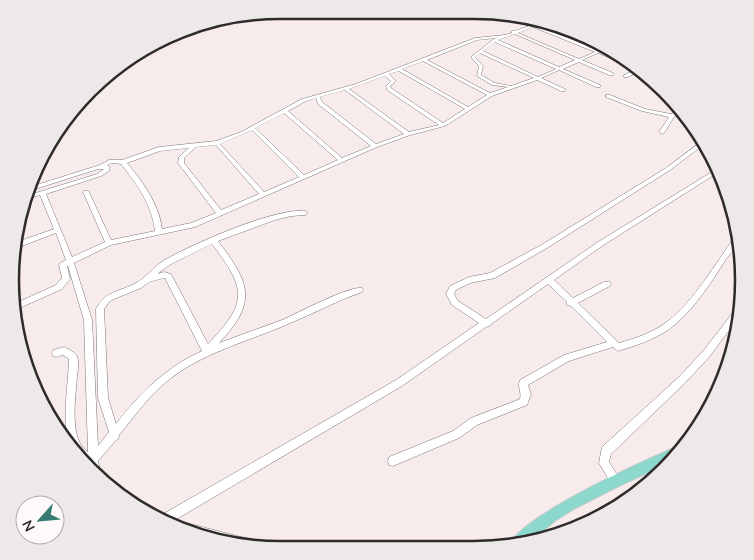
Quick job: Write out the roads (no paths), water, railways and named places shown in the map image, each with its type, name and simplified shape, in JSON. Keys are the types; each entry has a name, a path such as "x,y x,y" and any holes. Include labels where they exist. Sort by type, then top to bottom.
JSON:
{"main road":[{"path":"524,536 563,508 665,458"}],"street":[{"path":"511,87 494,84 479,75 481,66 473,59 495,40 513,32 533,26 608,56"},
{"path":"513,32 612,74"},
{"path":"34,193 111,161 123,162 159,148 217,143 317,96 346,89 398,70 424,60 447,48 476,39 504,36"},
{"path":"495,40 598,86"},
{"path":"481,52 563,90"},
{"path":"20,305 59,287 66,278 64,264 70,260 109,243 193,225 376,146 408,134 443,125 490,95 538,78 598,52"},
{"path":"424,60 490,95"},
{"path":"398,70 468,109"},
{"path":"626,76 633,73"},
{"path":"386,74 394,81 388,86 389,89 443,125"},
{"path":"346,89 408,134"},
{"path":"317,96 320,103 376,146"},
{"path":"608,96 644,110 672,116"},
{"path":"284,111 341,160"},
{"path":"662,132 675,114"},
{"path":"252,128 303,177"},
{"path":"217,143 263,195"},
{"path":"194,146 182,158 181,163 220,214"},
{"path":"487,324 455,303 450,294 453,288 469,280 492,276 545,246 668,169 698,146"},
{"path":"123,162 134,175 158,219 159,232"},
{"path":"170,517 386,391 487,324 600,244 712,174"},
{"path":"39,190 70,260 88,320 92,461"},
{"path":"86,192 109,243"},
{"path":"144,282 168,262 214,241 272,217 292,212 304,213"},
{"path":"21,243 58,230"},
{"path":"207,351 230,326 242,305 244,291 229,263 214,241"},
{"path":"549,280 570,303 618,348 661,330 676,319 718,267 733,245"},
{"path":"115,436 103,398 100,310 105,301 112,296 158,276 168,276 207,351"},
{"path":"570,303 606,284"},
{"path":"93,463 150,390 164,378 207,351 277,326 343,295 359,290"},
{"path":"616,481 604,463 606,451 682,380 707,353 732,320"},
{"path":"393,461 456,435 474,421 524,402 526,394 523,383 567,358 612,344"},
{"path":"56,352 64,352 72,357 70,405 74,440"}]}
